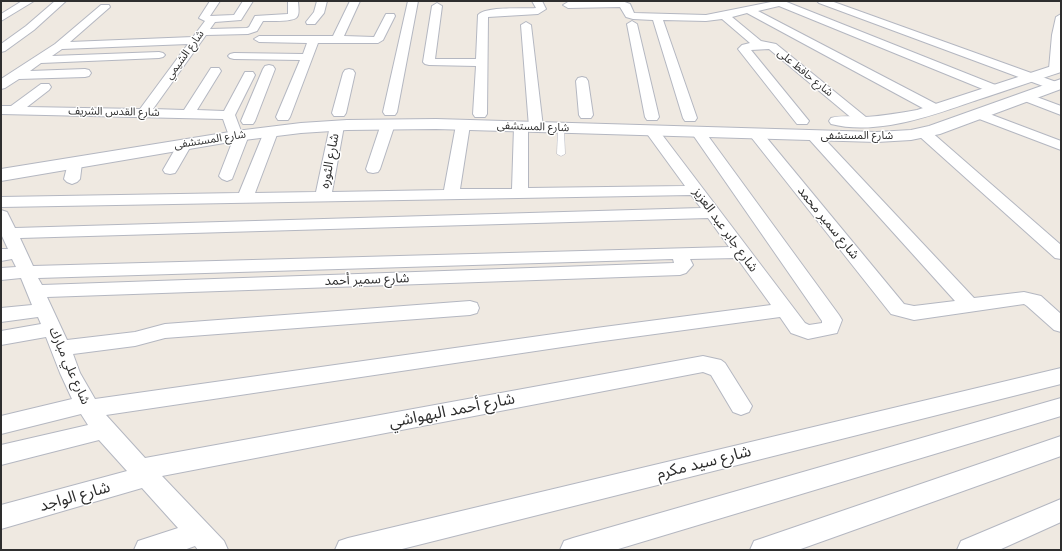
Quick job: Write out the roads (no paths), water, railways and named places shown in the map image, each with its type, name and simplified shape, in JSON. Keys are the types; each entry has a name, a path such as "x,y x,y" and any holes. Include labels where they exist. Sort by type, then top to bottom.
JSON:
{"street":[{"path":"1,18 6,13 29,1"},
{"path":"1,49 30,28 61,1"},
{"name":"شارع الشيمي","path":"144,113 210,20 204,18 216,1"},
{"path":"209,20 237,18 248,1"},
{"path":"269,31 293,16 293,1"},
{"path":"311,22 319,13 322,1"},
{"path":"337,40 355,1"},
{"path":"372,169 389,118 413,1"},
{"path":"480,114 483,15 488,13 538,11 541,9 537,1"},
{"path":"822,1 1030,77"},
{"path":"568,8 627,8 630,15 633,16 706,18 749,10 777,2 994,89"},
{"path":"437,6 429,62 482,63"},
{"path":"1,85 59,46 105,7"},
{"path":"749,10 935,109"},
{"name":"شارع حافظ على","path":"724,15 758,44 772,46 865,122"},
{"path":"259,39 310,48 337,40 379,39 390,16"},
{"path":"657,17 694,125"},
{"path":"1058,76 1056,35 1061,17"},
{"path":"59,46 248,31 253,29 259,18 288,18"},
{"path":"632,24 652,124"},
{"path":"520,193 530,123 526,25"},
{"path":"763,45 746,47 744,49 802,121"},
{"path":"283,117 310,48"},
{"path":"234,56 310,48 404,48"},
{"path":"39,60 159,55"},
{"path":"237,126 269,69"},
{"path":"188,114 215,71"},
{"path":"17,75 85,73"},
{"name":"شارع الثوره","path":"323,197 349,73"},
{"path":"227,176 249,75"},
{"name":"شارع المستشفى","path":"1,162 237,126 283,117 338,120 480,114 561,128 652,124 694,125 802,121 865,122 896,119 935,109 1030,77 1058,76"},
{"name":"شارع المستشفى","path":"694,125 756,134 813,136 877,137 924,133 1026,97 1058,76"},
{"path":"582,81 586,115"},
{"path":"8,110 45,87"},
{"path":"1026,97 1061,111"},
{"name":"شارع القدس الشريف","path":"8,110 188,114 237,126"},
{"path":"979,114 1061,146"},
{"name":"شارع المستشفى","path":"389,118 463,125 530,123 586,115 652,124"},
{"name":"شارع المستشفى","path":"1,175 185,144 237,126 270,132 338,120"},
{"name":"شارع جابر عبد العزيز","path":"652,124 696,190 798,328 808,332 830,328 832,320 694,125"},
{"path":"451,194 463,125"},
{"path":"245,198 270,132"},
{"path":"924,133 1061,254"},
{"name":"شارع سمير محمد","path":"756,134 898,309 914,313 970,306"},
{"path":"813,136 970,306 1024,298 1040,305 1061,325"},
{"path":"170,170 185,144"},
{"path":"72,179 75,163"},
{"path":"1,202 696,190"},
{"path":"5,228 713,213"},
{"name":"شارع علي مبارك","path":"5,228 20,268 44,310 70,373 87,407 104,430 145,472 207,542"},
{"path":"1,274 20,268 131,269 742,252"},
{"name":"شارع سمير أحمد","path":"20,268 120,288 680,269 684,265 679,254"},
{"path":"312,282 316,264"},
{"path":"120,288 131,269"},
{"path":"1,338 135,339 165,331 470,308"},
{"path":"1,316 44,310"},
{"path":"1,425 87,407 588,336 784,310"},
{"name":"شارع أحمد البهواشي","path":"145,472 703,364 714,366 718,369 742,406"},
{"name":"شارع سيد مكرم","path":"348,550 1061,376"},
{"path":"573,550 1061,407"},
{"path":"1,455 104,430"},
{"path":"763,550 1061,446"},
{"name":"شارع الواجد","path":"1,517 145,472"},
{"path":"970,550 1061,510"},
{"path":"146,550 207,542"}],"lane":[{"path":"561,128 561,154"}]}
